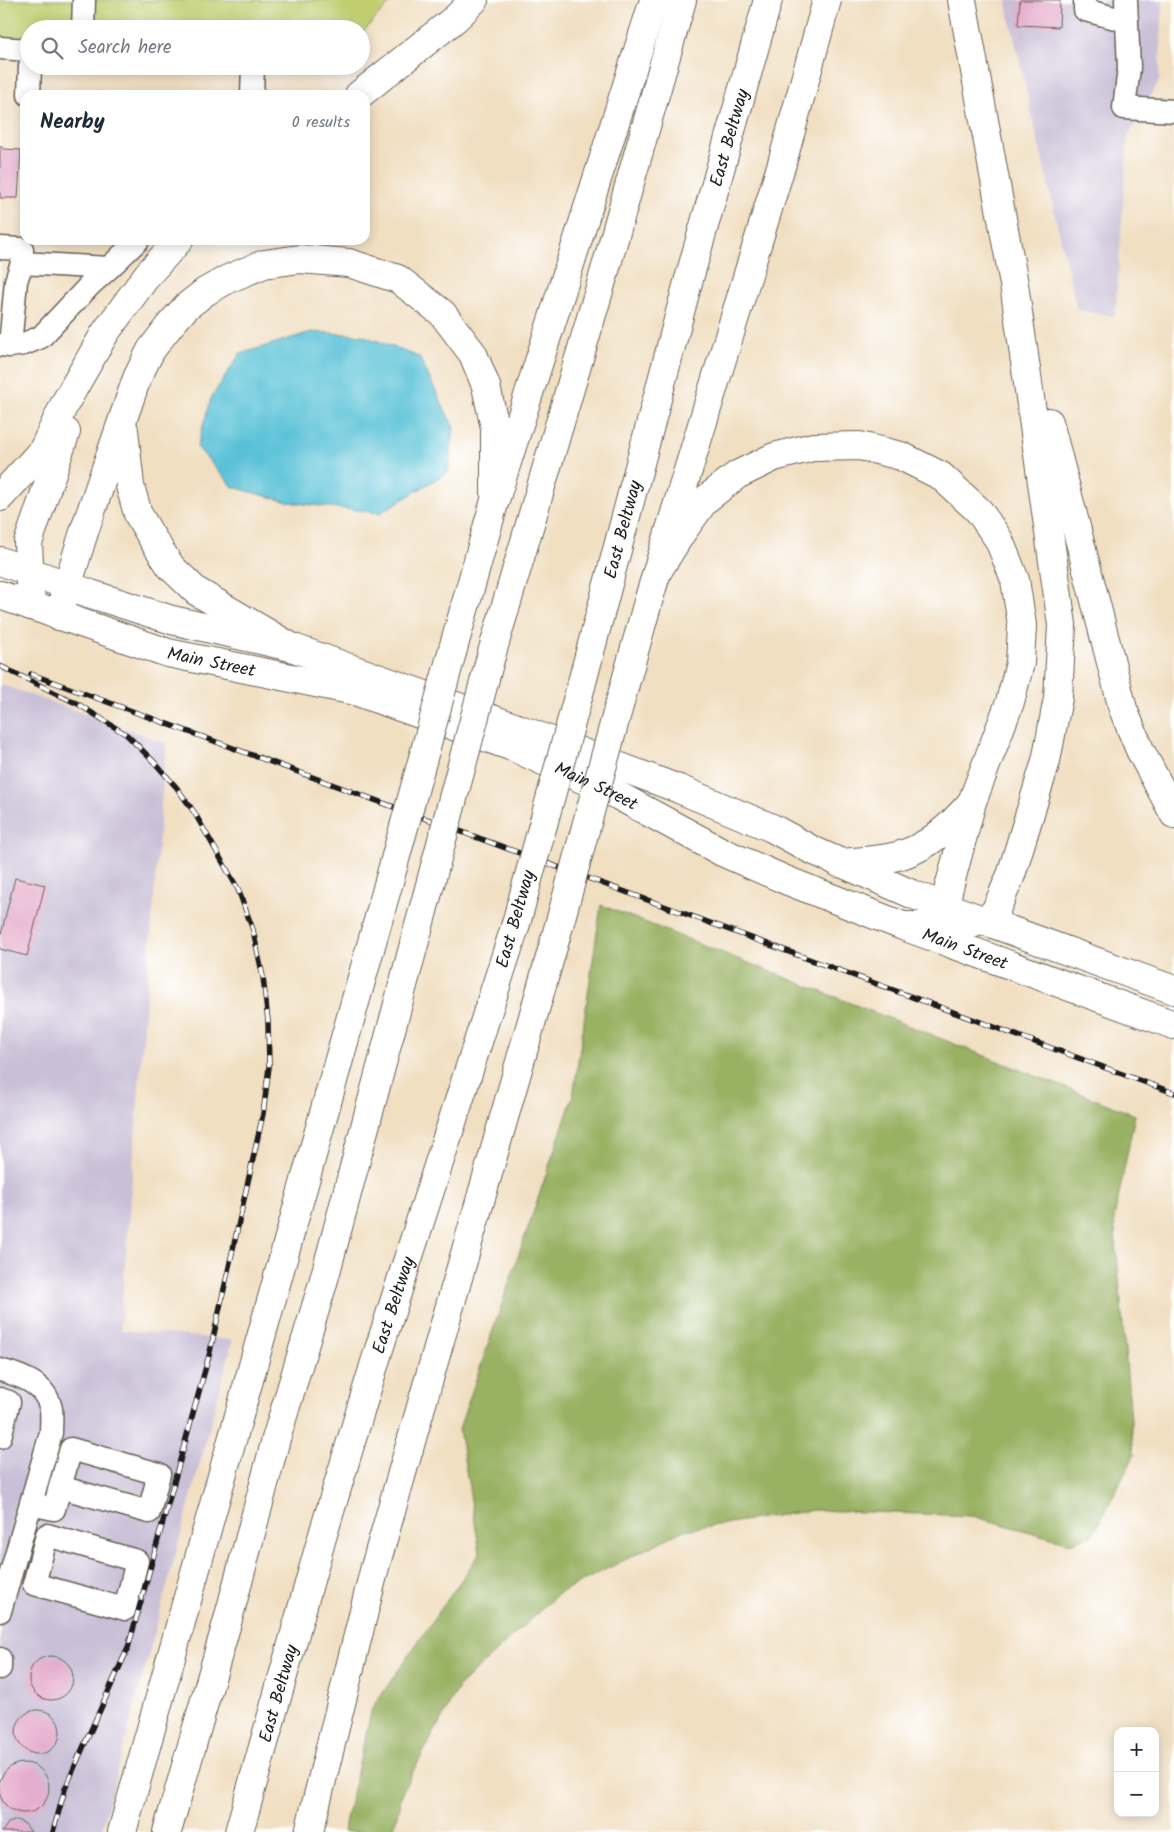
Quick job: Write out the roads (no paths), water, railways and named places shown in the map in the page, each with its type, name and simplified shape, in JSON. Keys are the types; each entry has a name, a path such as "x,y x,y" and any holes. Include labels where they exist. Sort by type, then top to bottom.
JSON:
{"main road":[{"path":"364,90 456,18 474,0"},
{"path":"122,1832 495,500 654,0"},
{"path":"167,1832 276,1439 323,1283 491,656 604,276 682,0"},
{"name":"East Beltway","path":"240,1832 322,1541 379,1349 514,927 581,686 684,296 768,0"},
{"path":"309,1832 376,1568 555,940 620,702 657,572 782,162 827,0"},
{"path":"657,572 705,500 737,475 774,457 813,447 860,446 901,456 941,476 979,510 999,540 1015,580 1022,625 1020,663 1010,702 972,802 950,926 964,926 985,920 994,912 1010,875 1046,761 1058,698 1062,625 1014,284 962,0"},
{"path":"0,496 43,450 65,403 105,333 148,274 174,245"},
{"path":"58,616 136,378 151,350 170,325 205,292 228,279 264,264 300,259 349,262 398,279 442,312 474,354 486,386 495,428 495,500"},
{"path":"1014,284 1104,644 1123,709 1140,750 1174,814"},
{"path":"31,606 28,543 68,426 105,333"},
{"path":"123,421 130,486 138,514 171,567 196,591 291,647"},
{"name":"Main Street","path":"0,561 172,620 291,647 517,728 679,789 772,828 839,863 950,926 1174,1025"},
{"name":"Main Street","path":"0,595 168,653 355,691 513,748 619,796 722,852 788,881 903,926 950,926"},
{"path":"839,863 874,860 905,854 932,839 954,823 972,802"},
{"name":"Main Street","path":"985,920 1174,990"},
{"path":"257,1832 322,1541"}],"street":[{"path":"83,20 84,0"},
{"path":"1085,0 1085,10 1126,10 1129,68 1124,108 1174,111"},
{"path":"0,48 20,49"},
{"path":"29,90 30,75"},
{"path":"252,90 253,75"},
{"path":"0,248 22,249 22,263 16,281 7,297 5,346 24,344 41,337 91,284 133,245"},
{"path":"22,263 109,268"},
{"path":"0,1370 30,1380 44,1393 51,1409 51,1433 0,1611"},
{"path":"0,1399 9,1402 0,1437"},
{"path":"47,1535 137,1561 124,1609 34,1584 47,1535 60,1487"},
{"path":"31,1504 54,1509"},
{"path":"0,1659 0,1668"}],"water":[{"path":"311,332 362,335 419,357 454,428 448,472 380,513 288,502 233,487 197,447 211,398 240,354"}],"railway":[{"path":"0,666 78,704 127,735 177,788 194,812 238,889 253,930 263,977 268,1021 269,1067 263,1114 210,1352 128,1648 65,1789 53,1832"},
{"path":"31,674 1174,1093"}]}
